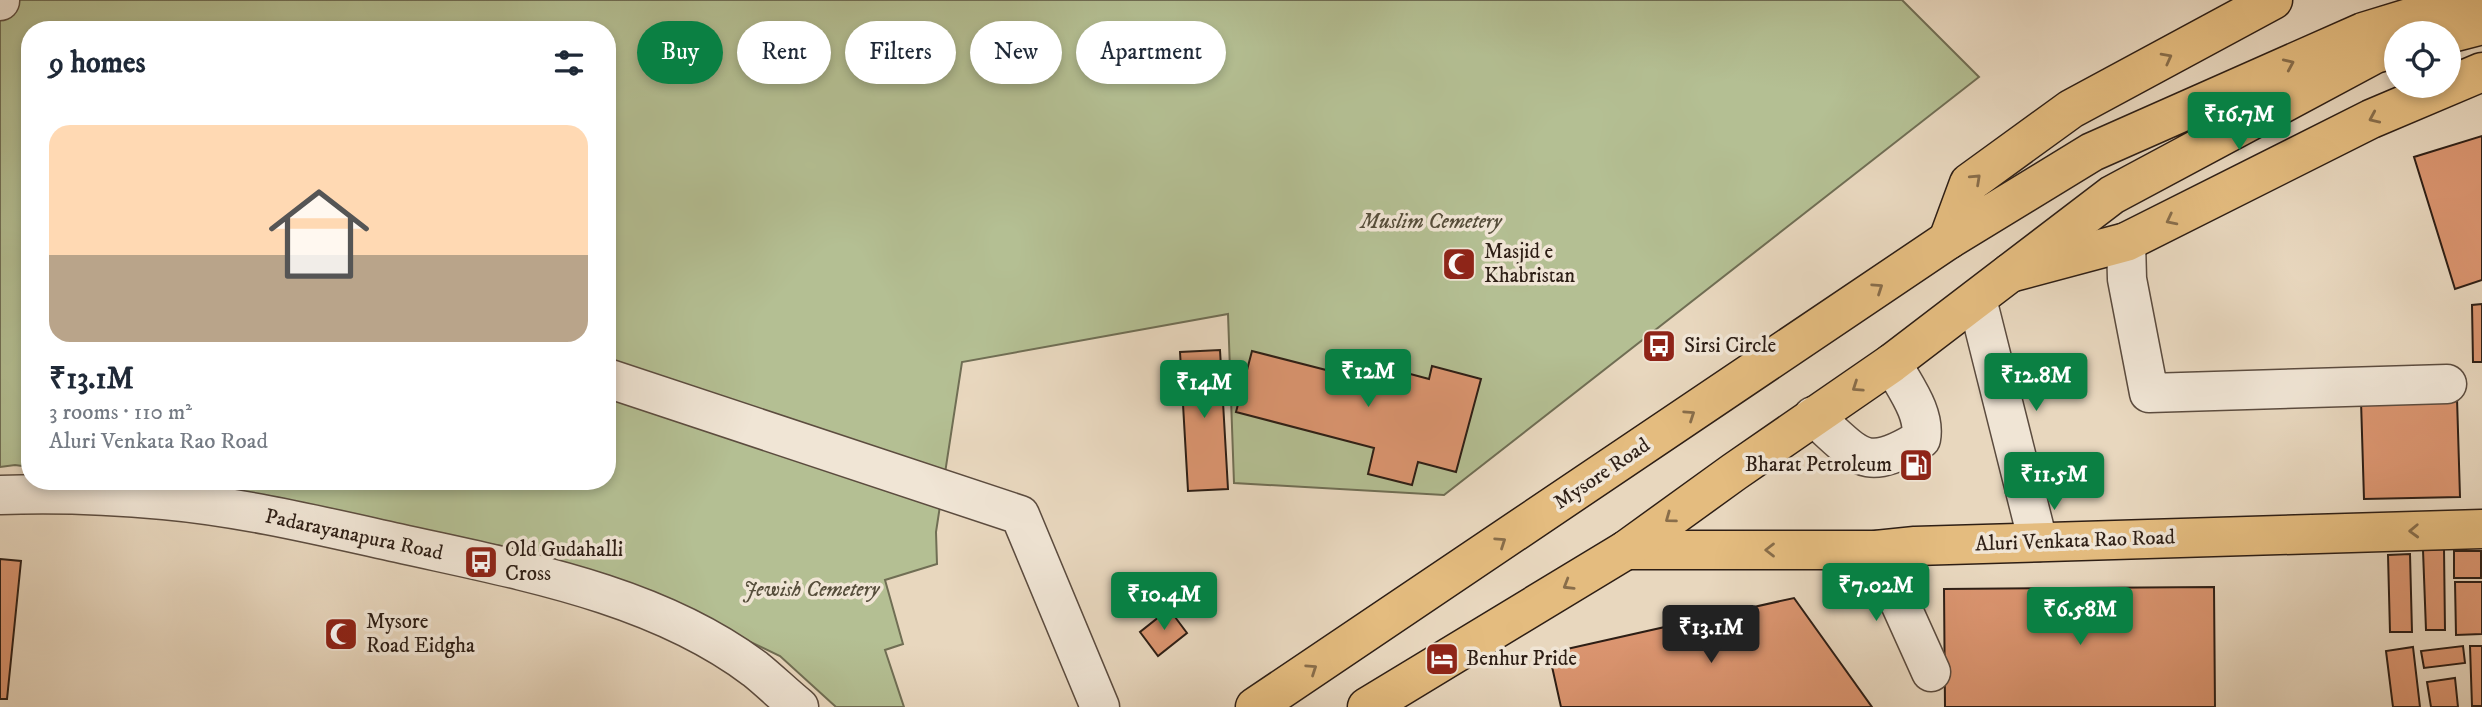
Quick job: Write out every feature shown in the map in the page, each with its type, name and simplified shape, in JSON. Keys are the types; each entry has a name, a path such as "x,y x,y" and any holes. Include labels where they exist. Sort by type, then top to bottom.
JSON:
{"main road":[{"path":"1948,240 1969,183 2071,109 2273,0"},
{"name":"Mysore Road","path":"1255,707 1948,240 2092,152 2363,32 2468,0"},
{"path":"2461,30 2482,24"},
{"path":"1367,707 1626,550 1892,363 2112,195 2384,51"},
{"path":"2010,273 2126,242 2371,120 2482,72"},
{"name":"Aluri Venkata Rao Road","path":"1626,550 1876,550 1915,546 2482,529"}],"street":[{"path":"2126,242 2127,279 2149,393 2447,384"},
{"path":"1977,299 2038,542"},
{"path":"1813,416 1860,456 1879,459 1898,454 1922,439 1923,427 1917,408 1892,363"},
{"path":"616,381 1020,515 1100,707"},
{"name":"Padarayanapura Road","path":"0,495 88,495 178,502 329,528 555,579 632,604 696,634 754,669 799,707"},
{"path":"1876,550 1931,672"}],"green space":[{"name":"Muslim Cemetery","path":"0,0 1902,0 1979,77 1444,495 1234,483 1228,314 962,362 936,532 937,564 885,580 903,644 885,650 904,707 836,707 780,656 630,585 501,546 168,490 616,490 616,21 21,21 21,466 0,467"}],"building":[{"path":"2482,136 2482,280 2455,289 2414,157"},
{"path":"2482,304 2482,362 2473,362 2472,305"},
{"path":"1220,350 1228,489 1188,491 1180,352"},
{"path":"1252,351 1334,372 1339,355 1429,379 1432,366 1481,379 1456,472 1418,462 1412,485 1368,474 1374,448 1236,412"},
{"path":"2457,398 2460,497 2364,499 2361,401"},
{"path":"2444,549 2445,630 2426,630 2423,550"},
{"path":"2454,551 2481,551 2481,578 2454,578"},
{"path":"2410,554 2412,632 2390,632 2388,555"},
{"path":"0,559 21,561 7,699 0,699"},
{"path":"2455,582 2482,582 2482,634 2456,635"},
{"path":"2214,587 2215,707 1945,707 1944,589"},
{"path":"1794,598 1872,707 1561,707 1549,653"},
{"path":"1169,609 1187,633 1158,656 1140,632"},
{"path":"2463,646 2465,663 2424,668 2421,651"},
{"path":"2470,646 2482,646 2482,706 2472,706"},
{"path":"2413,647 2420,707 2393,707 2386,651"},
{"path":"2455,678 2458,707 2431,707 2427,682"}],"place":[{"name":"Masjid e Khabristan","path":"1459,264"},
{"name":"Sirsi Circle","path":"1659,346"},
{"name":"Bharat Petroleum","path":"1916,465"},
{"name":"Old Gudahalli Cross","path":"481,562"},
{"name":"Mysore Road Eidgha","path":"341,634"},
{"name":"Benhur Pride","path":"1442,659"}],"park label":[{"name":"Jewish Cemetery","path":"811,590"}]}
